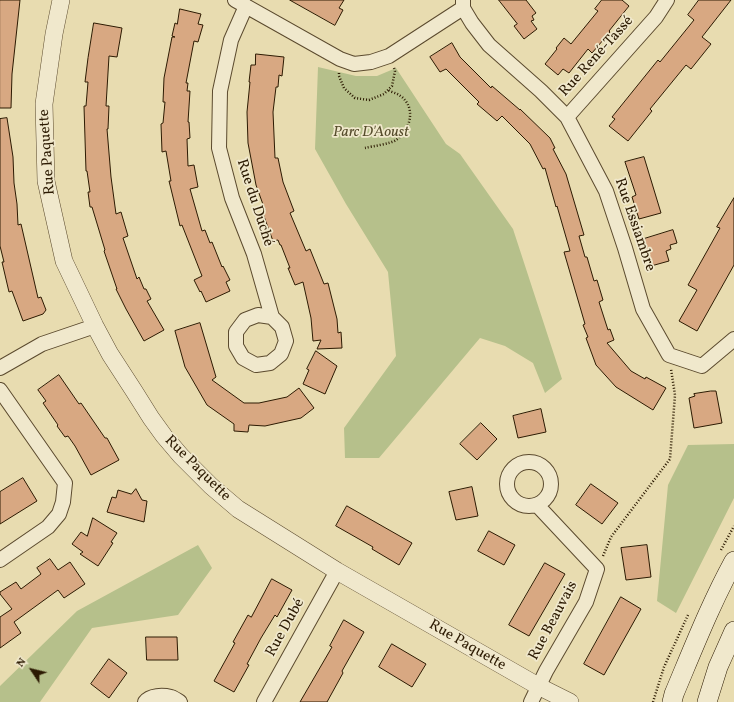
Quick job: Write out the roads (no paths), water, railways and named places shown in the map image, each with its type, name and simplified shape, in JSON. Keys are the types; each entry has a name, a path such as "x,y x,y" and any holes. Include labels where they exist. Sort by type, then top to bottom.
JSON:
{"main road":[{"path":"672,702 696,640 734,561"},
{"path":"707,702 718,667 734,631"}],"street":[{"name":"Rue Paquette","path":"61,0 54,34 44,104 46,181 64,261 110,354 164,436 181,456 211,486 238,508 337,571 538,686 570,702"},
{"name":"Rue René-Tassé","path":"566,116 656,17 667,0"},
{"path":"240,3 340,59 354,64 371,62 389,56 463,4"},
{"name":"Rue du Duché","path":"240,3 220,91 219,148 232,198 254,254 272,317"},
{"name":"Rue Essiambre","path":"463,4 472,22 489,45 566,116 606,191 643,309 669,355 702,366 734,339"},
{"path":"0,368 42,344 95,326"},
{"path":"0,390 65,483 63,502 58,514 52,522 0,560"},
{"name":"Rue Beauvais","path":"531,702 546,671 586,602 597,569 537,505"},
{"name":"Rue Dubé","path":"264,702 337,571"},
{"path":"145,702 146,699 156,696 171,697 180,702"}],"park label":[{"name":"Parc D'Aoust","path":"371,133"}]}
